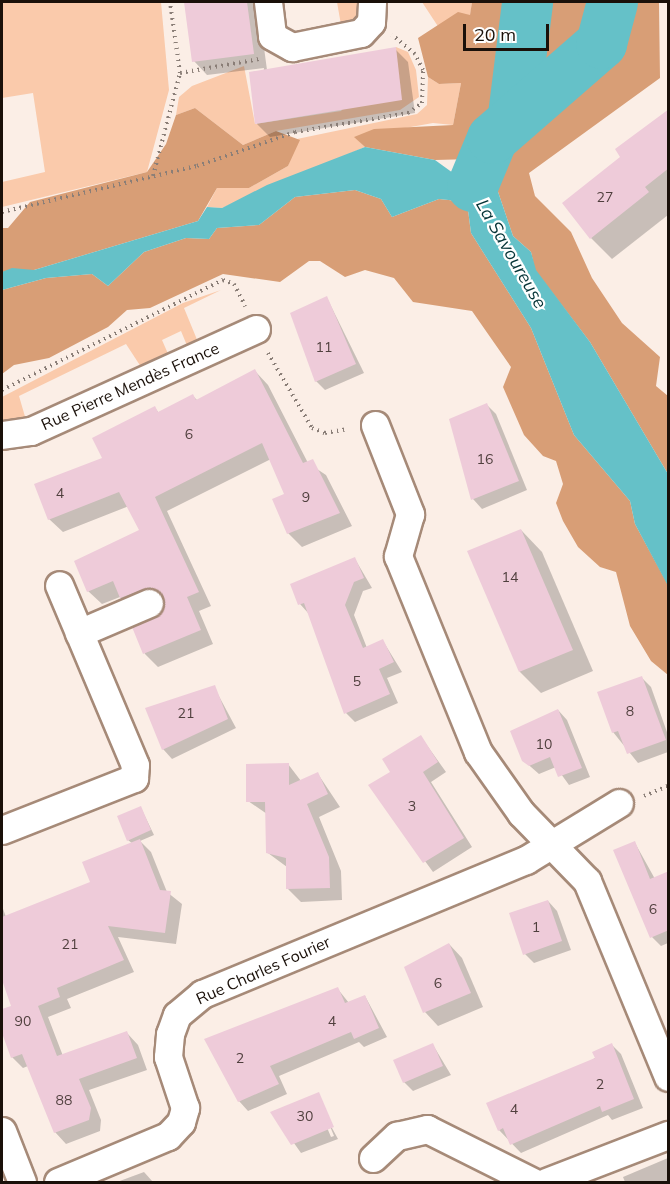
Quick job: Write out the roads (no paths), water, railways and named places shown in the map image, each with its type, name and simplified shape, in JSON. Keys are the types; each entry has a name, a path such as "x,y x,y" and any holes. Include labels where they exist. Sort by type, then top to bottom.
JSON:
{"street":[{"path":"268,2 272,36 279,44 361,33 372,12"},
{"name":"Rue Pierre Mendès France","path":"2,435 31,431 256,329"},
{"path":"375,425 410,514 398,556 468,728 484,761 549,846 587,881 669,1077"},
{"path":"2,830 134,778 135,765 59,585"},
{"path":"78,633 149,603"},
{"name":"Rue Charles Fourier","path":"58,1182 168,1136 181,1122 185,1108 168,1056 170,1034 190,1002 549,846 619,803"},
{"path":"373,1158 397,1136 427,1129 533,1182"},
{"path":"2,1131 22,1182"},
{"path":"546,1182 669,1135"}],"water":[{"name":"La Savoureuse","path":"475,144 493,153 494,180 513,236 531,252 536,270 590,342 668,474 668,586 635,524 630,501 574,435 531,328 471,233 467,202 439,199 392,217 381,199 355,190 295,197 259,225 217,228 209,239 186,238 144,252 108,286 92,274 46,278 2,290 2,272 12,268 34,270 198,221 207,207 222,208 267,185 365,147 435,160 453,173 473,159"}],"waterway":[{"path":"513,115 527,2"},
{"path":"472,186 492,138 601,43 612,2"}]}
